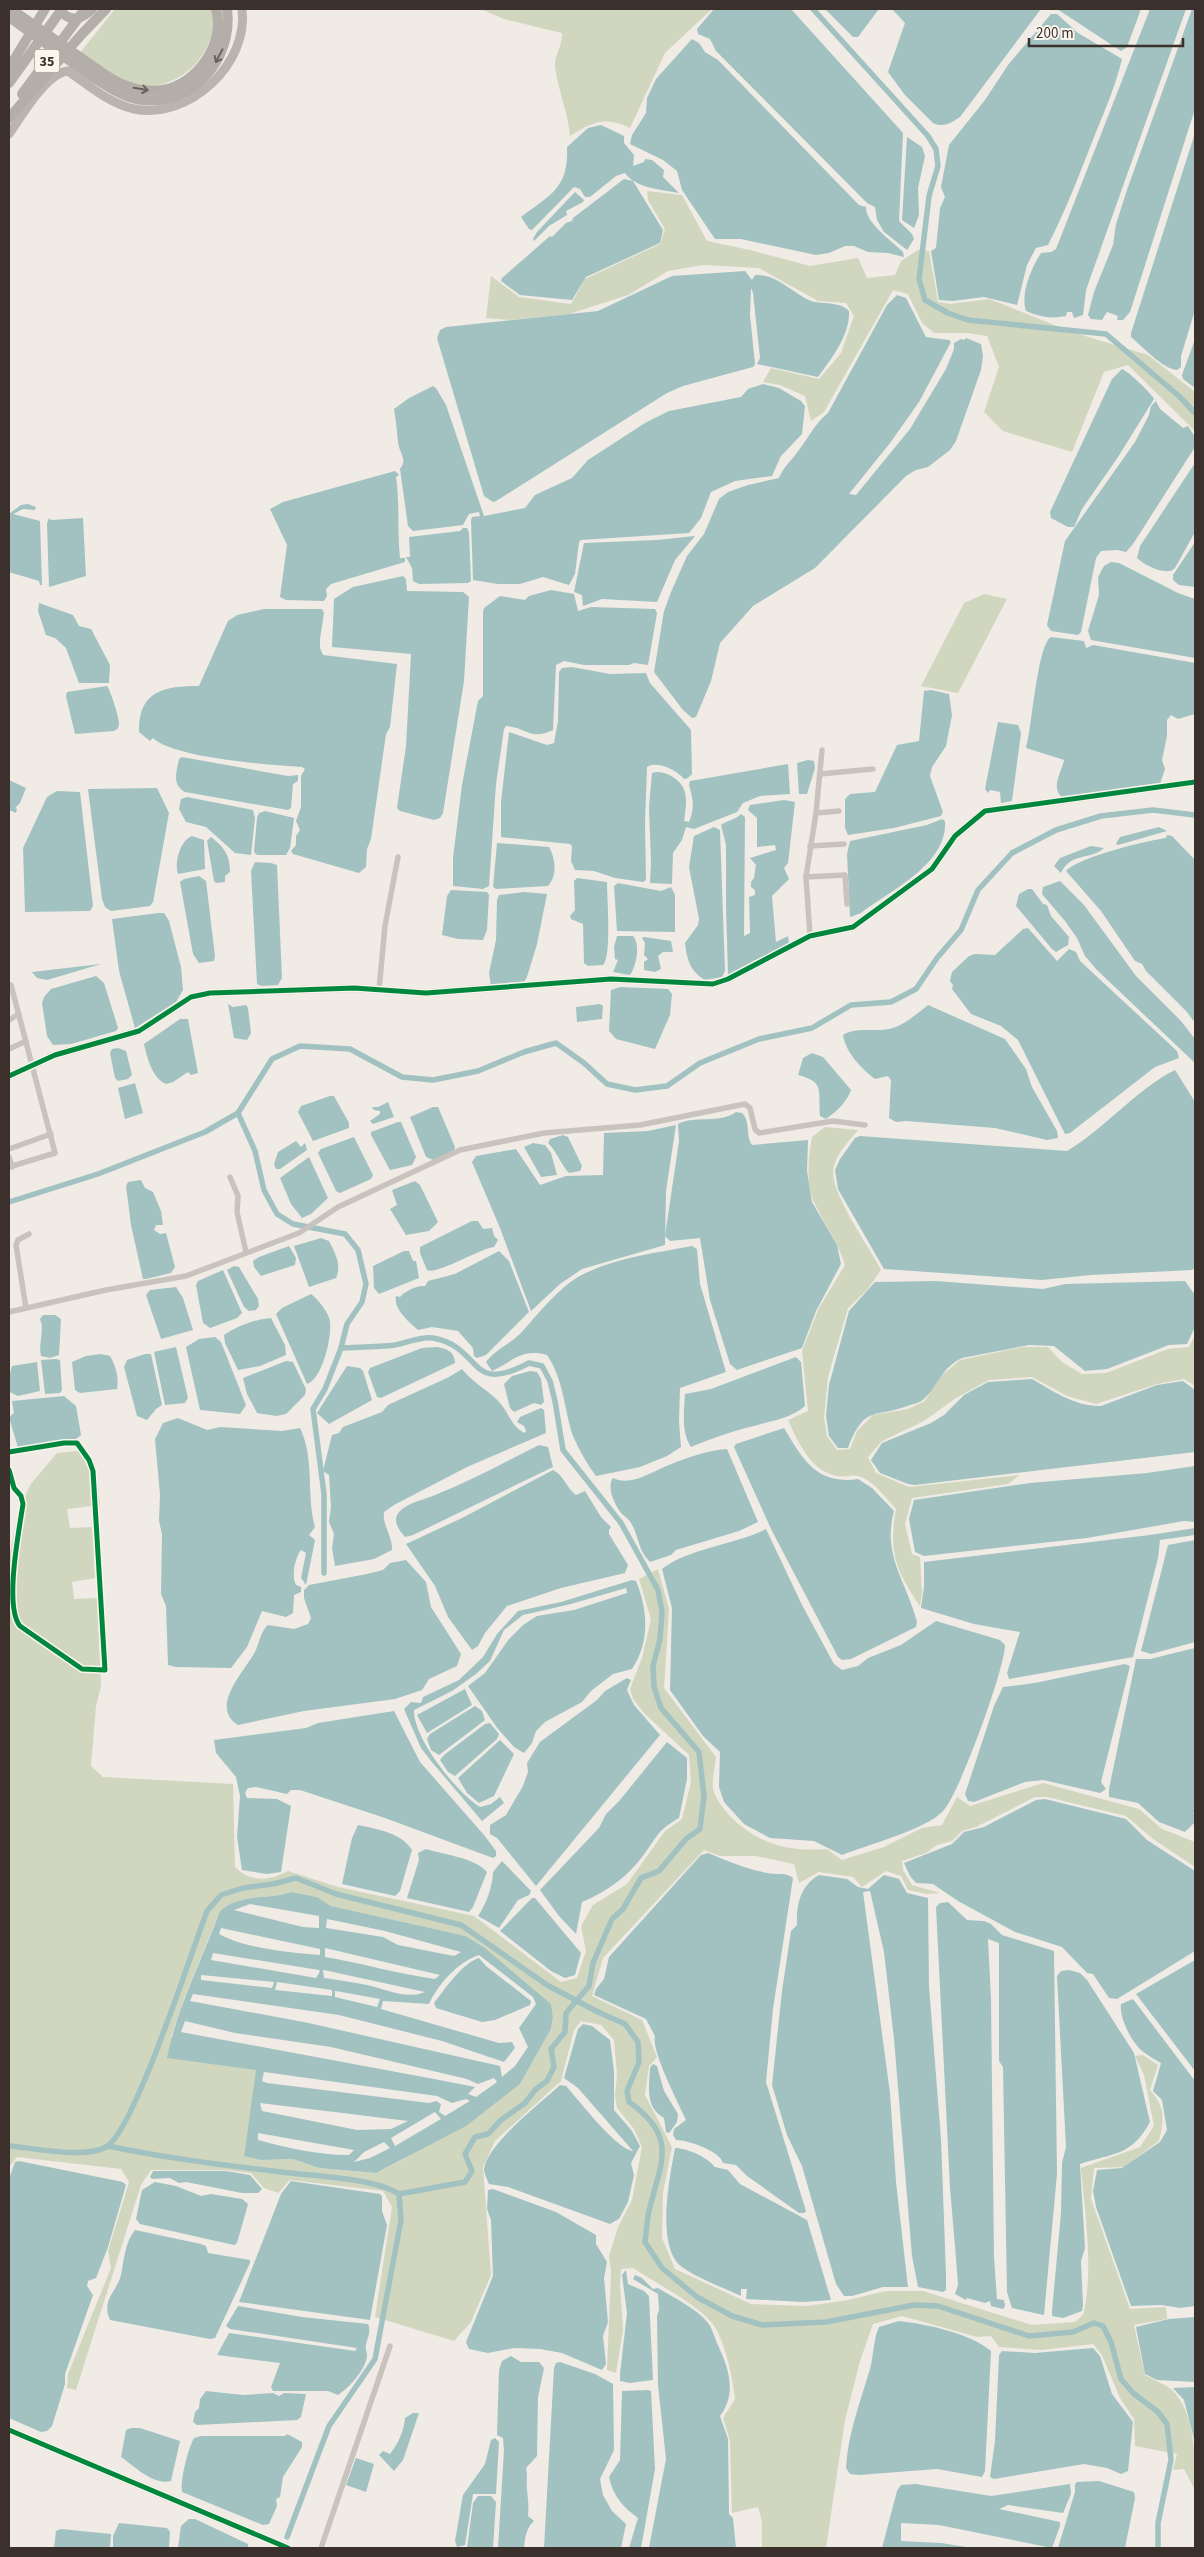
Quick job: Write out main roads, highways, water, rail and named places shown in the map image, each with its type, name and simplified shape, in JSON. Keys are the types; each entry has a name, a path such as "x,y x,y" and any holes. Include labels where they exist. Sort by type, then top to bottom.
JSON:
{"highway":[{"path":"12,9 32,29"},
{"path":"12,9 94,72 112,89 136,99 166,99 190,91 210,72 225,46 229,21 227,9"},
{"path":"9,68 45,9"},
{"path":"61,9 68,18 76,19 81,18 92,9"},
{"name":"35","path":"9,83 61,9"},
{"name":"35","path":"9,113 86,9"},
{"path":"9,118 81,34 106,9"},
{"path":"9,18 94,72 117,83 142,90 163,90 190,78 207,60 217,40 216,9"},
{"path":"9,18 32,29"}],"main road":[{"name":"35","path":"9,134 49,81 59,72 68,71 117,104 135,109 155,110 175,106 190,99 210,86 226,67 238,43 242,26 242,9"}],"water":[{"path":"714,9 791,9 903,133 899,221 912,234 914,239 907,250 884,232 877,220 875,207 867,203 716,51 710,39 698,34 697,29"},
{"path":"825,9 879,9 858,37 853,37"},
{"path":"892,9 1041,9 960,117 950,123 940,125 933,123 905,95 888,72 905,23"},
{"path":"1057,9 1141,9 1127,47 1121,51"},
{"path":"1150,9 1186,9 1086,290 1083,315 1074,318 1072,312 1067,312 1066,316 1050,317 1026,311 1026,288 1034,265 1041,253 1051,252 1056,249"},
{"path":"1192,9 1195,9 1195,109 1130,312 1123,320 1117,320 1118,316 1107,312 1102,320 1091,319 1088,315 1094,292 1113,245 1116,224 1128,187"},
{"path":"1051,14 1057,14 1078,33 1122,59 1107,105 1068,203 1048,245 1036,248 1027,265 1017,305 984,297 953,301 939,300 931,251 936,248 940,208 945,197 941,187 949,145 985,100 1008,65"},
{"path":"692,39 699,43 705,52 718,60 859,205 866,207 867,213 875,226 903,252 904,257 888,253 868,252 854,246 845,246 829,253 816,255 741,239 715,239 682,190 677,171 663,160 630,144 632,135 646,113 647,98 656,79"},
{"path":"601,125 624,136 624,143 634,155 633,166 644,162 645,159 652,160 664,170 663,177 679,193 642,185 635,182 625,173 616,176 590,197 585,197 580,189 574,187 532,230 529,229 521,217 556,189 565,172 567,147 588,128"},
{"path":"1195,133 1195,310 1181,356 1181,367 1177,370 1171,369 1153,357 1131,337 1131,333"},
{"path":"907,137 922,147 925,156 918,188 919,215 914,228 902,220"},
{"path":"624,179 633,181 663,230 660,243 586,277 572,300 520,295 501,281 502,278 550,236 552,237 566,223 572,221 573,218"},
{"path":"575,192 584,200 583,202 566,211 567,215 549,226 534,241 533,239 537,232"},
{"path":"745,271 752,280 755,275 763,275 772,278 808,300 837,305 849,311 847,329 834,354 818,377 757,364 760,358 751,288 750,315 755,364 753,367 683,386 667,393 496,501 493,502 484,496 437,338 440,330 446,327 598,311 672,276"},
{"path":"897,295 906,298 926,337 949,340 951,342 919,402 890,443 849,494 856,495 910,429 946,369 954,349 954,343 966,338 981,344 983,356 981,370 956,441 950,450 928,467 916,470 906,476 815,568 753,606 720,643 711,681 696,717 692,718 683,710 654,672 664,611 687,556 704,534 719,499 728,492 748,485 779,478 816,426 828,413 887,305"},
{"path":"1195,339 1195,388 1183,379 1182,375"},
{"path":"1122,369 1140,383 1154,399 1118,457 1082,509 1074,527 1068,527 1051,518 1050,512 1112,379"},
{"path":"763,384 779,388 801,401 805,406 802,434 781,456 772,476 735,481 711,492 701,518 689,533 581,540 579,542 575,574 569,585 543,577 520,584 498,584 473,580 471,520 472,517 480,516 479,512 469,514 463,525 413,531 408,526 400,469 403,459 399,446 394,409 409,398 433,386 446,405 484,516 525,508 535,495 572,478 588,460 645,423 669,411 741,397 748,389"},
{"path":"1156,401 1160,409 1183,428 1188,426 1195,437 1195,447 1126,552 1117,550 1101,551 1096,558 1081,632 1078,635 1051,631 1047,625 1065,541 1135,442 1149,415 1151,406"},
{"path":"1195,463 1195,532 1175,568 1161,571 1137,558 1140,546"},
{"path":"395,471 399,475 396,477 400,558 405,558 405,562 331,584 326,589 327,596 324,601 286,600 280,597 287,545 270,509 283,502"},
{"path":"28,504 36,507 35,510 23,509 13,514 40,521 42,585 40,585 39,581 9,572 9,514 21,505"},
{"path":"49,518 51,520 83,518 86,576 49,587 47,523"},
{"path":"463,528 467,528 469,533 471,581 468,583 419,584 413,581 412,568 406,557 410,557 409,537 460,531"},
{"path":"695,536 675,560 657,602 602,599 583,606 582,595 574,592 584,543 657,540"},
{"path":"1195,542 1195,587 1179,585 1173,580 1173,575"},
{"path":"1111,562 1119,563 1178,593 1195,599 1195,658 1091,640 1088,631 1099,595 1098,577 1104,566"},
{"path":"403,576 406,579 407,591 463,592 469,597 464,681 443,813 440,818 434,820 400,811 397,808 406,746 411,654 332,647 334,599 353,587"},
{"path":"551,590 574,594 578,611 591,607 655,609 657,613 648,665 634,663 629,665 584,665 564,661 556,665 553,730 533,734 513,727 506,726 504,729 496,784 489,886 483,889 453,886 453,858 462,785 478,701 483,696 484,608 500,596 525,600 529,596"},
{"path":"39,603 73,615 79,626 91,629 110,665 109,683 79,683 66,648 55,638 46,635 38,611"},
{"path":"264,609 322,609 324,613 320,648 323,655 397,664 390,727 386,734 371,839 367,849 366,867 359,873 293,854 291,851 296,845 296,836 300,830 296,821 301,807 301,776 305,769 302,767 223,759 180,751 164,745 153,738 150,741 139,732 140,718 148,699 164,690 175,687 199,686 228,621 237,615"},
{"path":"1051,637 1084,641 1086,648 1093,645 1195,663 1195,714 1178,719 1171,715 1167,720 1167,736 1162,760 1165,769 1160,784 1063,798 1059,794 1057,780 1064,760 1026,748 1042,655 1046,643"},
{"path":"572,667 610,674 646,673 650,683 691,730 692,774 688,778 684,779 672,770 662,766 651,765 647,767 645,823 646,880 643,882 615,878 594,871 575,870 571,861 572,846 570,844 501,837 501,802 509,732 547,745 554,743 558,721 559,672 562,668"},
{"path":"107,686 118,717 118,728 114,731 75,734 66,696 67,692"},
{"path":"931,690 949,694 952,715 946,746 932,767 930,776 943,812 941,816 894,828 848,835 845,828 845,799 850,794 875,792 897,745 919,741 924,691"},
{"path":"998,722 1018,725 1021,733 1012,801 1001,803 1000,792 990,790 988,793 985,789"},
{"path":"182,757 288,776 298,775 298,781 293,784 291,808 288,810 185,792 176,781 179,759"},
{"path":"808,760 814,761 815,768 807,794 799,794 797,763"},
{"path":"788,764 790,794 760,796 743,803 737,812 694,829 686,827 682,840 673,853 672,884 650,883 649,807 652,773 665,773 680,783 686,800 684,821 689,822 693,807 690,781"},
{"path":"9,780 26,788 20,803 15,808 17,809 16,813 9,810"},
{"path":"157,788 169,813 153,902 150,906 111,911 105,907 102,899 88,789"},
{"path":"57,791 80,792 93,906 90,911 25,912 23,848 47,797"},
{"path":"187,797 253,810 255,818 251,855 235,853 206,827 186,822 179,809 181,799"},
{"path":"784,800 795,802 788,863 784,868 789,879 772,896 776,942 788,936 789,944 728,975 726,845 721,825 741,814 745,817 744,936 750,933 749,897 755,895 751,882 754,878 756,865 750,858 776,850 775,845 757,847 757,818 748,810 750,805"},
{"path":"265,811 294,818 290,848 286,855 257,855 254,852 257,818 259,813"},
{"path":"942,819 945,821 943,836 937,850 928,863 902,885 861,913 850,917 847,854 850,841 927,825"},
{"path":"714,827 720,830 725,971 722,977 705,980 696,973 688,960 685,943 698,925 699,919 689,867 694,836"},
{"path":"1159,827 1167,831 1116,844 1120,837"},
{"path":"1167,835 1172,836 1195,860 1195,1023 1187,1012 1146,971 1142,964 1135,961 1101,911 1066,871 1084,860 1098,855 1143,842 1166,838"},
{"path":"192,836 204,840 205,869 178,874 179,852 184,842"},
{"path":"211,837 223,848 227,856 230,872 225,876 225,882 216,883 214,881 207,841"},
{"path":"497,843 549,847 555,867 553,877 548,886 496,889 493,887"},
{"path":"1091,846 1104,848 1099,852 1075,859 1065,866 1061,873 1054,866 1060,858"},
{"path":"255,862 277,865 282,978 278,985 262,986 257,984 251,871"},
{"path":"199,876 206,881 215,956 214,961 199,963 193,954 180,882 184,879"},
{"path":"577,878 607,882 608,940 606,960 603,965 588,966 584,963 583,924 571,919 570,916 575,910 574,881"},
{"path":"1060,881 1084,905 1136,976 1181,1021 1195,1039 1195,1063 1097,970 1085,956 1077,938 1042,894 1043,887"},
{"path":"618,883 661,891 671,887 675,895 675,932 617,931 614,886"},
{"path":"1032,889 1043,904 1047,905 1051,916 1069,937 1068,945 1056,952 1016,906 1019,894"},
{"path":"451,890 487,892 489,895 487,930 483,940 458,939 442,935 447,896"},
{"path":"524,892 547,894 537,944 527,977 524,982 491,986 489,973 496,940 497,900 499,895"},
{"path":"164,913 169,921 181,967 183,990 176,1002 135,1028 119,971 112,919"},
{"path":"1028,928 1057,961 1069,949 1076,952 1080,961 1177,1051 1179,1058 1155,1067 1070,1133 1065,1134 1018,1040 1001,1026 971,1014 952,989 953,985 950,981 952,972 969,956 975,954 995,955 1023,929"},
{"path":"617,936 633,936 637,945 637,956 630,975 613,972 618,960 615,959 614,947"},
{"path":"642,938 671,941 673,952 663,952 658,956 661,969 655,972 644,970 644,962 648,959 644,955 645,943"},
{"path":"101,964 47,980 37,978 32,972"},
{"path":"96,976 104,983 118,1028 116,1031 71,1044 53,1045 47,1036 42,1003 44,997 51,989"},
{"path":"620,987 668,989 672,994 670,1015 655,1049 616,1039 609,1031 611,990"},
{"path":"228,1004 233,1007 246,1005 248,1008 251,1033 247,1040 234,1038"},
{"path":"600,1004 603,1006 602,1019 577,1022 576,1007"},
{"path":"928,1005 1005,1039 1026,1069 1032,1087 1057,1131 1058,1138 1047,1140 995,1128 906,1121 896,1122 889,1118 891,1080 888,1076 875,1079 865,1070 847,1048 843,1035 860,1030 894,1028 910,1019"},
{"path":"180,1019 188,1019 198,1073 191,1075 188,1072 173,1082 166,1084 154,1072 144,1044"},
{"path":"118,1048 126,1051 132,1075 128,1079 118,1081 115,1078 110,1053 112,1049"},
{"path":"812,1053 823,1057 851,1090 841,1106 826,1119 820,1116 819,1093 816,1084 798,1075 803,1058"},
{"path":"1175,1070 1195,1102 1195,1268 1192,1270 1091,1275 1042,1280 884,1269 838,1189 835,1170 840,1159 855,1138 860,1136 1067,1151 1095,1132 1146,1088"},
{"path":"135,1083 143,1113 125,1119 118,1088"},
{"path":"334,1096 349,1123 349,1128 313,1141 298,1112 301,1106"},
{"path":"388,1102 394,1117 373,1124 370,1121 380,1114 380,1111 374,1110 372,1107 378,1107"},
{"path":"433,1107 438,1107 455,1147 454,1151 433,1160 426,1157 410,1117"},
{"path":"736,1112 742,1113 745,1117 752,1145 808,1140 807,1171 812,1202 837,1245 841,1264 816,1311 802,1348 737,1370 730,1364 710,1300 700,1238 670,1241 665,1236 679,1141 678,1124 684,1121 722,1118"},
{"path":"401,1122 416,1157 412,1165 390,1170 371,1132"},
{"path":"676,1125 666,1191 665,1245 582,1269 560,1284 531,1311 500,1228 472,1162 476,1156 516,1149 540,1185 566,1176 603,1175 604,1133 648,1131"},
{"path":"563,1135 568,1137 582,1166 580,1171 569,1173 548,1143 550,1139"},
{"path":"354,1137 373,1175 371,1179 340,1193 336,1191 318,1153 321,1149"},
{"path":"296,1141 301,1147 305,1143 307,1150 280,1169 276,1169 274,1164 278,1152"},
{"path":"533,1143 545,1145 551,1153 557,1175 541,1177 524,1147"},
{"path":"309,1157 328,1198 311,1214 302,1218 291,1204 280,1178"},
{"path":"141,1180 145,1188 153,1192 161,1211 163,1225 156,1225 154,1230 160,1234 166,1233 175,1267 171,1273 146,1279 143,1279 131,1225 126,1186 128,1182"},
{"path":"415,1181 420,1185 438,1222 429,1231 406,1235 390,1209 397,1205 392,1190"},
{"path":"472,1221 478,1221 483,1229 492,1228 494,1236 498,1240 494,1247 440,1269 427,1270 420,1253 420,1247"},
{"path":"321,1238 329,1241 337,1259 338,1273 336,1278 309,1287 294,1246"},
{"path":"289,1246 296,1258 295,1265 261,1276 254,1267 253,1261"},
{"path":"692,1246 697,1249 700,1284 726,1372 680,1388 679,1422 681,1447 667,1456 640,1467 596,1476 583,1457 573,1436 557,1374 547,1355 538,1353 524,1354 492,1371 486,1362 521,1333 555,1295 578,1277 605,1265"},
{"path":"404,1251 409,1251 413,1261 416,1261 419,1278 379,1294 374,1288 373,1266"},
{"path":"499,1251 509,1261 529,1312 486,1355 477,1358 474,1356 473,1348 458,1331 432,1327 418,1330 399,1310 396,1296 400,1297 418,1286 425,1286 428,1281 455,1274"},
{"path":"234,1266 239,1267 258,1299 259,1306 256,1310 249,1311 244,1307 227,1270"},
{"path":"223,1270 242,1313 237,1318 210,1328 203,1323 196,1285 198,1281"},
{"path":"936,1281 1043,1289 1065,1284 1185,1281 1195,1295 1195,1327 1187,1344 1169,1345 1107,1369 1085,1371 1054,1346 1029,1345 962,1358 944,1372 923,1400 898,1409 872,1415 860,1425 848,1448 838,1448 829,1436 826,1416 829,1385 849,1311 875,1282"},
{"path":"176,1287 183,1298 193,1330 161,1339 146,1295 150,1290"},
{"path":"311,1294 326,1311 330,1322 330,1329 328,1347 321,1367 317,1375 307,1384 276,1314 282,1308"},
{"path":"43,1315 55,1315 61,1319 59,1355 50,1358 41,1356 42,1328 40,1319"},
{"path":"271,1318 285,1345 286,1355 260,1366 238,1370 225,1343 224,1335 247,1324"},
{"path":"215,1337 221,1342 246,1405 240,1414 200,1410 186,1347 199,1339"},
{"path":"176,1347 188,1398 185,1403 165,1405 154,1352"},
{"path":"422,1348 443,1348 452,1353 455,1363 381,1398 377,1397 368,1372 370,1368"},
{"path":"101,1354 110,1356 112,1360 117,1376 117,1389 80,1393 75,1390 72,1362 86,1356"},
{"path":"151,1354 162,1405 147,1420 137,1416 124,1367 127,1360"},
{"path":"796,1357 801,1362 805,1406 789,1416 741,1429 691,1447 684,1428 685,1394 711,1389"},
{"path":"41,1360 60,1360 62,1390 60,1393 45,1394"},
{"path":"286,1361 293,1362 306,1389 305,1395 286,1414 276,1416 257,1413 247,1394 243,1378"},
{"path":"37,1362 40,1391 18,1396 10,1392 9,1377 12,1366"},
{"path":"347,1366 360,1368 363,1371 372,1400 329,1424 317,1413"},
{"path":"462,1369 496,1399 517,1428 525,1433 524,1426 517,1422 520,1417 541,1408 544,1410 546,1433 467,1467 394,1505 384,1512 392,1550 374,1559 335,1566 332,1548 334,1534 329,1522 331,1507 329,1475 323,1471 332,1435 339,1433 343,1427 382,1412 388,1405 449,1377"},
{"path":"530,1371 537,1372 541,1379 544,1402 541,1405 534,1403 514,1412 510,1408 504,1384 512,1376"},
{"path":"1032,1379 1056,1393 1092,1406 1101,1406 1157,1385 1183,1381 1195,1390 1195,1452 915,1485 880,1473 871,1460 882,1443 931,1423 944,1415 964,1395 988,1382"},
{"path":"64,1396 76,1406 81,1435 76,1439 18,1448 9,1417 14,1413 12,1401"},
{"path":"178,1418 207,1430 220,1427 282,1431 300,1428 305,1440 309,1465 312,1515 315,1527 309,1535 315,1540 306,1585 301,1578 306,1553 301,1550 295,1562 294,1572 296,1585 301,1587 301,1592 294,1595 293,1613 286,1617 262,1611 247,1647 231,1668 176,1667 168,1665 166,1606 161,1594 162,1534 159,1521 160,1495 155,1439 163,1423"},
{"path":"784,1428 805,1460 813,1468 832,1478 844,1480 858,1479 872,1488 894,1511 891,1527 893,1555 917,1622 916,1627 851,1659 842,1660 838,1657 772,1531 734,1447 736,1444"},
{"path":"539,1445 548,1447 553,1467 413,1535 405,1537 398,1528 397,1514 408,1505 462,1484"},
{"path":"727,1449 758,1522 739,1531 676,1550 671,1555 650,1562 643,1553 634,1528 614,1501 610,1486 613,1478 627,1481 642,1477 690,1457"},
{"path":"1195,1466 1195,1522 1184,1521 1087,1538 924,1556 915,1552 909,1519 914,1500 1030,1483 1147,1473"},
{"path":"553,1470 560,1475 576,1495 585,1491 601,1517 611,1527 609,1534 628,1565 625,1573 561,1588 507,1606 485,1633 478,1646 472,1650 448,1617 435,1586 406,1544 462,1518"},
{"path":"1195,1528 1195,1535 1160,1540 1158,1558 1133,1657 1009,1679 1007,1673 1020,1632 974,1624 921,1608 924,1587 924,1562"},
{"path":"766,1529 802,1605 834,1664 842,1670 858,1666 868,1658 901,1645 936,1621 1000,1640 1005,1645 998,1678 970,1758 950,1800 943,1811 935,1818 896,1836 842,1855 814,1841 770,1838 744,1824 724,1802 719,1787 720,1752 703,1736 670,1690 672,1608 662,1569 685,1556"},
{"path":"1195,1540 1195,1642 1151,1654 1141,1651 1168,1545"},
{"path":"406,1560 426,1582 431,1607 461,1654 457,1666 429,1679 422,1690 395,1699 304,1711 238,1725 230,1718 227,1709 228,1699 237,1679 255,1652 266,1627 268,1625 294,1629 308,1624 311,1618 304,1598 304,1590 309,1585 383,1570 390,1563"},
{"path":"632,1580 636,1581 640,1592 645,1614 645,1626 642,1648 632,1669 613,1674 591,1691 582,1702 545,1722 536,1731 532,1743 524,1753 514,1747 498,1729 468,1686 485,1673 509,1639 523,1625 537,1616 574,1610 627,1593 626,1588 571,1604 523,1615 504,1630 490,1661 476,1674 452,1691 414,1710 416,1722 428,1749 460,1790 480,1807 491,1804 500,1797 504,1803 482,1821 421,1748 404,1709 411,1702 421,1703 423,1697 459,1680 483,1657 497,1634 518,1611 561,1602"},
{"path":"1195,1648 1195,1811 1193,1814 1195,1814 1195,1822 1185,1832 1159,1822 1138,1803 1109,1797 1109,1789 1136,1659 1150,1659"},
{"path":"1125,1664 1130,1666 1101,1782 1106,1789 1100,1793 1043,1780 1025,1782 974,1802 968,1801 965,1794 994,1706 1003,1687 1035,1683"},
{"path":"627,1678 631,1680 627,1690 634,1705 660,1735 536,1886 497,1838 490,1834 490,1825 506,1815 523,1786 528,1772 527,1763 540,1742 597,1700 605,1691"},
{"path":"465,1689 472,1705 427,1733 417,1715"},
{"path":"475,1706 482,1711 485,1720 439,1755 431,1750 427,1739 430,1734"},
{"path":"394,1711 420,1762 484,1835 496,1851 496,1856 493,1858 385,1818 300,1790 291,1790 287,1794 256,1787 248,1788 245,1793 247,1798 277,1799 291,1806 281,1872 267,1874 242,1870 237,1837 240,1796 236,1777 216,1753 214,1740 306,1728 318,1723"},
{"path":"490,1723 499,1734 497,1739 455,1776 448,1772 440,1760 444,1755 485,1724"},
{"path":"500,1740 514,1754 494,1796 479,1803 467,1793 458,1778"},
{"path":"667,1742 687,1758 687,1779 679,1818 659,1833 639,1861 625,1876 601,1893 582,1902 576,1934 559,1916 540,1890 599,1828 606,1814 620,1800"},
{"path":"1045,1799 1126,1819 1147,1840 1195,1871 1195,1951 1117,1999 1109,1998 1093,1974 1087,1973 1062,1947 1015,1932 958,1901 933,1884 916,1883 910,1876 904,1863 952,1844 964,1832 984,1827 1036,1800"},
{"path":"358,1825 381,1830 396,1836 408,1844 412,1850 400,1891 395,1896 342,1884 352,1838"},
{"path":"426,1849 475,1863 487,1872 473,1907 469,1912 407,1898 419,1860 418,1853"},
{"path":"708,1853 752,1869 788,1875 793,1878 773,2009 766,2082 806,2211 804,2213 799,2213 747,2176 736,2165 723,2163 710,2150 676,2140 673,2135 674,2129 686,2120 661,2065 655,2036 646,2019 594,1995 604,1979 609,1957 701,1855"},
{"path":"502,1861 531,1891 529,1895 518,1900 499,1928 478,1916 488,1895 493,1872"},
{"path":"819,1875 847,1879 858,1887 868,1889 884,1875 899,1879 907,1893 928,1898 929,1986 941,2139 946,2274 946,2290 943,2292 918,2287 912,2256 894,2039 884,1952 870,1891 863,1892 890,2093 896,2182 908,2287 883,2287 852,2296 844,2296 836,2284 802,2166 787,2135 772,2085 782,1991 791,1931 797,1925 797,1910 804,1890"},
{"path":"292,1892 317,1897 331,1906 466,1936 485,1948 551,2004 553,2017 551,2029 520,2084 466,2126 376,2173 319,2168 293,2159 261,2160 244,2156 256,2070 167,2058 183,2002 220,1911 228,1905 246,1899","holes":["250,1904 319,1916 319,1928 303,1927 234,1910","327,1919 385,1931 461,1952 454,1956 398,1945 383,1937 326,1928","221,1928 320,1949 320,1955 282,1951 241,1943 219,1934","325,1948 440,1975 435,1979 325,1957","213,1953 320,1971 316,1978 211,1960","479,1955 533,1997 536,2004 519,2028 528,2047 515,2066 502,2077 500,2066 304,2022 190,2001 193,1994 339,2015 442,2041 504,2062 515,2048 512,2042 499,2043 381,2009 383,2001 429,2004 443,1982 456,1968","323,1971 425,1992 411,1995 324,1978","201,1975 274,1982 272,1988 201,1980","277,1982 332,1990 332,1996 275,1990","335,1991 380,1999 377,2007 335,1997","185,2021 235,2033 331,2047 467,2079 478,2084 494,2078 497,2082 476,2097 468,2094 475,2087 434,2079 181,2032","264,2072 437,2096 452,2103 466,2099 470,2101 445,2116 439,2112 441,2104 436,2101 429,2103 267,2083 262,2081","260,2103 408,2121 391,2129 357,2130 262,2111","435,2112 441,2119 395,2146 391,2138","258,2133 354,2150 349,2155 337,2155 280,2146 258,2140","384,2142 390,2148 370,2158 354,2162 364,2152"]},
{"path":"532,1898 535,1898 581,1953 575,1975 565,1978 551,1971 500,1931"},
{"path":"948,1902 967,1920 984,1921 991,1924 1002,1935 1054,1951 1057,2174 1044,2315 1012,2308 1007,2292 1003,2067 999,2061 999,1943 988,1939 991,1999 994,2257 997,2299 1004,2300 1005,2306 1003,2309 991,2306 990,2301 985,2303 967,2298 966,2300 955,2294 958,2285 950,2188 936,1907 940,1903"},
{"path":"479,1958 486,1966 531,2001 530,2005 495,2020 482,2022 436,2008 434,2003 454,1977 466,1965"},
{"path":"1195,1960 1195,2071 1136,1994"},
{"path":"1069,1970 1080,1973 1087,1980 1134,2053 1150,2122 1136,2141 1121,2152 1080,2164 1085,2248 1081,2261 1083,2305 1082,2311 1063,2318 1052,2316 1061,2213 1062,2163 1066,2147 1057,1976 1061,1971"},
{"path":"1133,1999 1195,2081 1195,2306 1180,2308 1161,2305 1131,2306 1096,2207 1093,2191 1097,2170 1122,2168 1160,2142 1167,2130 1162,2100 1153,2091 1161,2063 1137,2046 1126,2028 1122,2015 1121,2004"},
{"path":"583,2024 592,2026 610,2040 614,2071 614,2110 632,2131 640,2146 631,2163 634,2175 628,2202 619,2219 610,2224 508,2187 489,2184 484,2171 488,2159 505,2136 560,2085 566,2086 607,2133 617,2142 633,2151 578,2088 564,2078 578,2029"},
{"path":"653,2064 657,2066 664,2091 678,2114 677,2122 669,2133 666,2132 664,2118 658,2113 651,2102 649,2082 650,2068"},
{"path":"675,2148 691,2151 715,2167 728,2170 740,2184 807,2220 831,2300 803,2302 746,2299 747,2289 741,2289 741,2296 703,2279 682,2267 674,2257 669,2244 667,2228 666,2210"},
{"path":"19,2161 123,2182 126,2185 108,2247 96,2278 88,2281 87,2286 93,2295 65,2374 65,2384 52,2426 47,2431 41,2432 9,2418 9,2179 15,2162"},
{"path":"153,2171 226,2171 250,2175 262,2189 258,2193 242,2193 186,2182 179,2183 170,2178 152,2179 150,2177"},
{"path":"291,2181 380,2194 382,2196 382,2211 387,2225 370,2320 239,2302 281,2194"},
{"path":"155,2182 176,2186 201,2196 211,2194 242,2199 248,2204 237,2243 234,2245 140,2224 136,2219 142,2190"},
{"path":"493,2189 556,2212 596,2235 596,2244 607,2262 604,2278 608,2322 603,2336 606,2364 602,2370 562,2353 540,2349 514,2348 488,2353 469,2349 466,2342 493,2276 491,2220 487,2209 488,2190"},
{"path":"135,2230 201,2244 206,2246 208,2253 250,2260 215,2338 210,2339 110,2320 107,2306 108,2301 119,2281 127,2246"},
{"path":"626,2270 628,2284 644,2291 649,2296 653,2380 630,2383 620,2381 627,2313 622,2275"},
{"path":"635,2275 642,2278 653,2289 658,2288 691,2308 703,2318 711,2327 724,2360 730,2388 729,2398 720,2416 728,2439 729,2514 733,2518 736,2548 649,2548 666,2459 658,2385 657,2316 659,2310 658,2294 633,2279"},
{"path":"238,2306 302,2317 368,2324 367,2356 364,2367 352,2383 338,2395 328,2391 273,2391 271,2387 280,2363 217,2355 229,2333 355,2351 357,2348 230,2329 226,2326"},
{"path":"1195,2317 1195,2382 1157,2380 1145,2374 1136,2327 1169,2319"},
{"path":"899,2321 922,2324 960,2334 991,2351 985,2471 982,2477 937,2469 859,2475 850,2474 846,2468 852,2430 870,2369 877,2332 879,2327"},
{"path":"1093,2348 1100,2356 1112,2394 1133,2422 1128,2471 1121,2474 1107,2468 1084,2464 994,2479 990,2477 995,2441 999,2355 1002,2351 1035,2353"},
{"path":"511,2356 521,2362 539,2362 544,2368 538,2397 537,2456 526,2468 528,2516 534,2521 525,2537 524,2548 498,2548 504,2450 503,2438 497,2435 499,2370 502,2361"},
{"path":"560,2362 595,2374 613,2384 614,2450 600,2479 603,2495 612,2511 626,2524 621,2548 544,2548 554,2368 556,2363"},
{"path":"1195,2384 1195,2443 1184,2400 1173,2388 1194,2387"},
{"path":"206,2391 243,2395 273,2393 279,2396 284,2393 306,2394 301,2417 297,2420 197,2425 193,2422 195,2412 199,2408 200,2399"},
{"path":"622,2391 651,2391 655,2469 641,2548 629,2548 638,2518 619,2500 613,2490 609,2477 620,2460"},
{"path":"413,2413 419,2413 403,2460 394,2471 379,2455 383,2451 390,2454 400,2437 405,2418"},
{"path":"140,2428 180,2441 171,2481 158,2481 151,2478 121,2457 126,2430"},
{"path":"287,2434 302,2442 302,2447 283,2477 280,2497 276,2499 277,2506 269,2524 263,2525 182,2492 185,2465 194,2438 201,2436 285,2436"},
{"path":"495,2438 499,2442 496,2494 473,2494 465,2545 457,2547 455,2541 463,2495 485,2464 491,2440"},
{"path":"356,2458 374,2464 366,2492 346,2485"},
{"path":"1099,2481 1134,2492 1135,2498 1125,2548 1058,2548 1075,2492 1075,2484 1077,2482"},
{"path":"916,2484 991,2496 1070,2484 1071,2494 1063,2513 1008,2505 999,2509 1060,2522 1052,2548 939,2525 901,2523 901,2541 941,2543 973,2548 882,2548 897,2491 901,2485"},
{"path":"478,2496 491,2496 496,2502 493,2548 467,2548 473,2503"},
{"path":"189,2519 195,2519 248,2544 248,2548 178,2548 181,2526"},
{"path":"119,2523 167,2528 170,2532 169,2548 113,2548 113,2536"},
{"path":"61,2529 111,2534 110,2548 54,2548 56,2531"}],"waterway":[{"path":"813,9 928,136 936,149 938,166 929,196 919,279 925,300 948,313 968,320 1106,334 1180,397 1195,413"},
{"path":"9,1202 98,1174 205,1132 238,1113 272,1059 300,1046 350,1049 402,1077 433,1080 478,1071 524,1052 556,1043 584,1063 607,1084 635,1090 667,1086 700,1063 759,1039 812,1028 851,1005 891,1002 916,989 937,958 961,930 978,890 1012,853 1056,830 1101,816 1153,810 1195,815"},
{"path":"238,1113 255,1151 264,1190 277,1214 293,1224 345,1234 358,1250 366,1284 362,1302 347,1324 341,1348 325,1389 313,1409 324,1494 324,1573"},
{"path":"341,1348 395,1345 419,1339 433,1338 449,1343 460,1350 485,1372 495,1374 509,1372 529,1363 542,1366 550,1381 563,1450 621,1523 658,1590 662,1612 660,1639 653,1666 654,1687 661,1708 699,1752 704,1796 700,1829 686,1839 659,1871 641,1878 623,1909 612,1919 593,1963 589,1986 566,2013 565,2032 551,2049 554,2067 547,2081 536,2089 525,2103 501,2120 488,2134 475,2137 465,2154 472,2171 465,2182 399,2194"},
{"path":"9,2146 59,2152 86,2152 106,2147 118,2134 146,2076 207,1911 221,1895 243,1888 273,1884 296,1878 336,1894 461,1925 547,1985 625,2024 638,2042 639,2062 627,2091 629,2102 645,2115 655,2128 661,2141 662,2154 661,2167 648,2215 645,2242 662,2268 697,2297 732,2316 762,2325 826,2322 914,2305 938,2306 1029,2336 1073,2332 1094,2323 1103,2326 1111,2342 1121,2379 1133,2393 1158,2412 1167,2424 1171,2460 1158,2523 1158,2548"},
{"path":"108,2146 194,2161 359,2181 375,2184 399,2194 401,2220 375,2359 329,2426 287,2537"}]}
